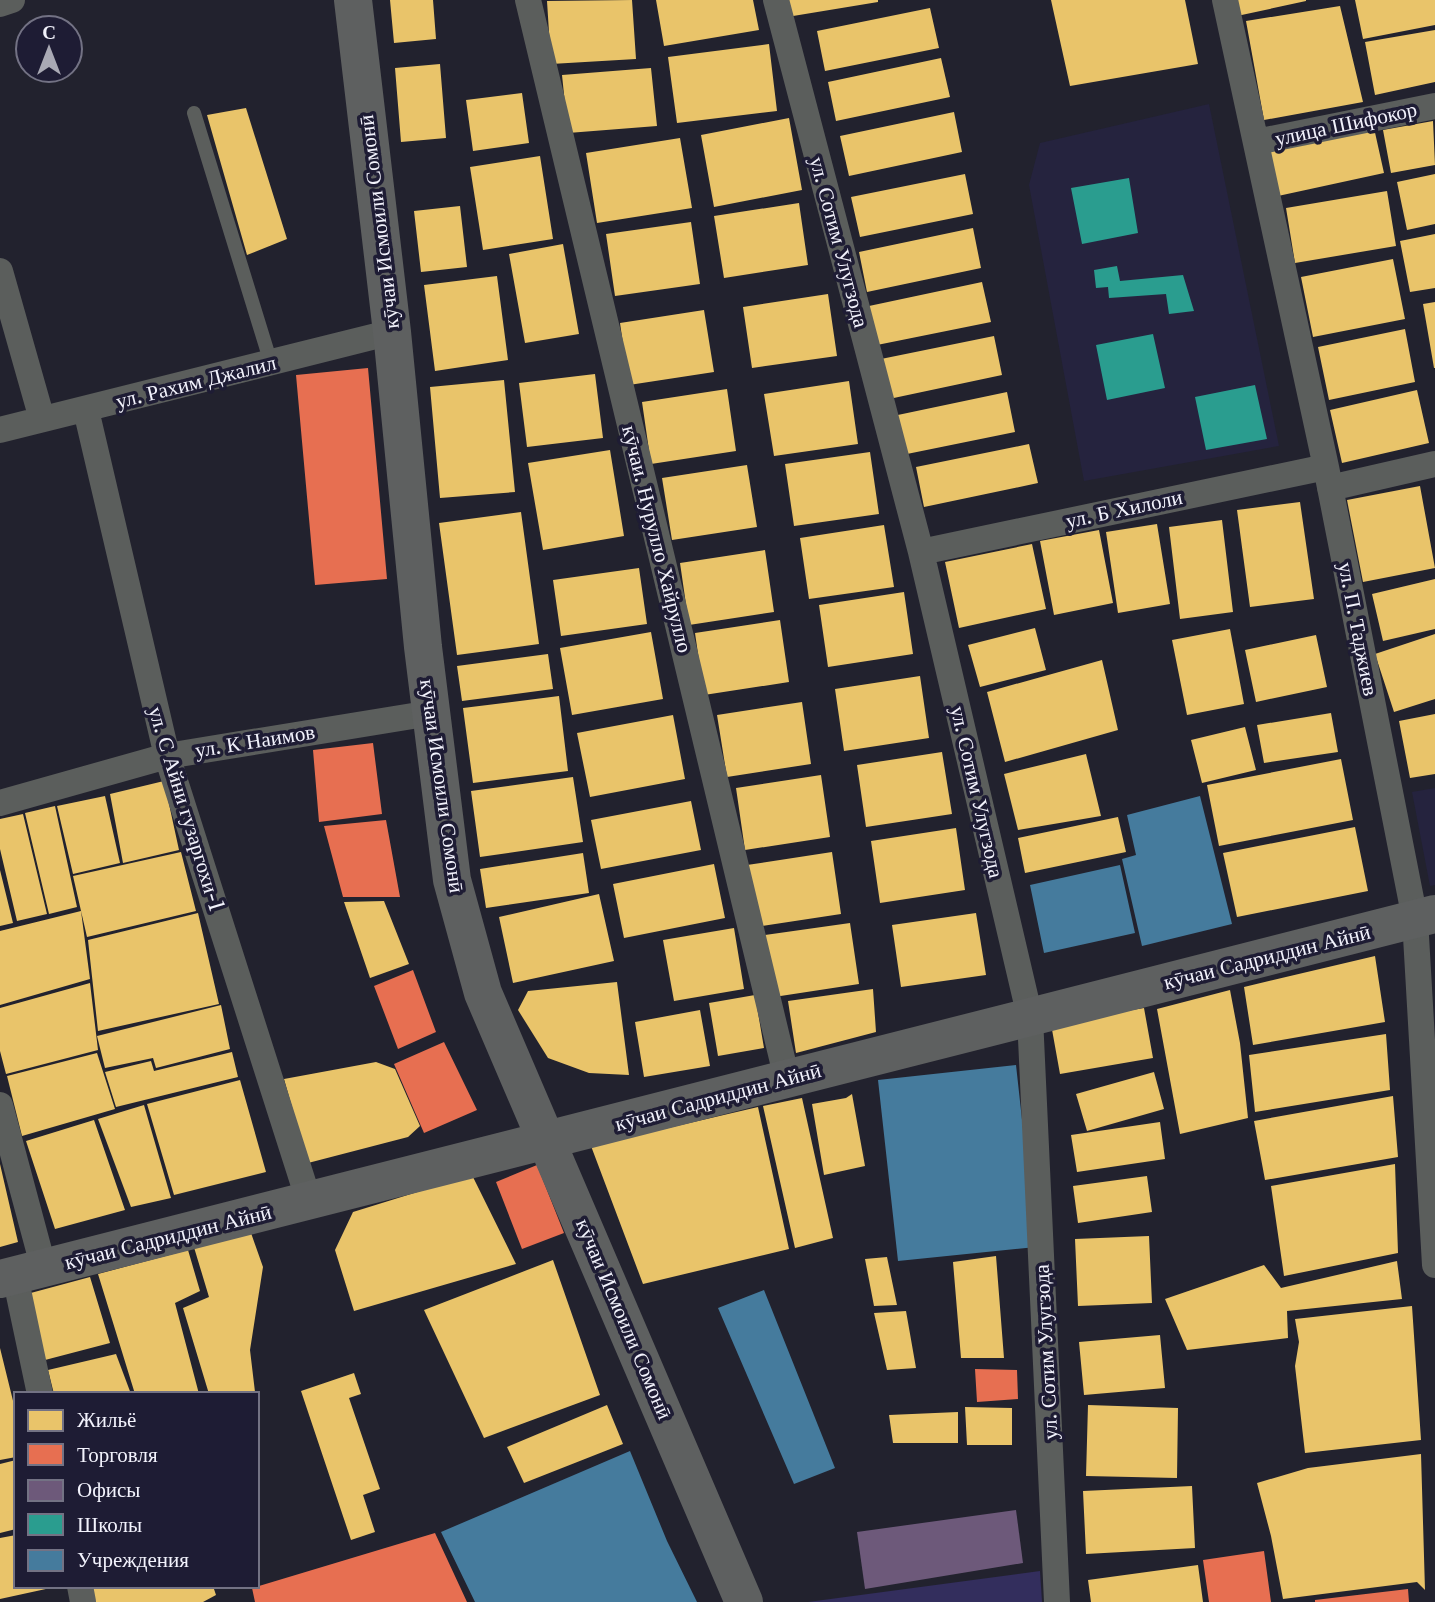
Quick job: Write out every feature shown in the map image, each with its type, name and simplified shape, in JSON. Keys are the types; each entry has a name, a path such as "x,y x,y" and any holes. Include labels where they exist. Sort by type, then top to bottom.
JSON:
{"street":[{"path":"0,4 12,0"},
{"name":"кӯчаи Исмоили Сомонӣ","path":"353,0 392,332 431,713 452,880 483,993 744,1602"},
{"name":"кӯчаи. Нурулло Хайрулло","path":"528,0 787,1079"},
{"name":"ул. Сотим Улугзода","path":"776,0 920,552 1030,1017 1057,1602"},
{"name":"ул. П. Таджиев","path":"1225,0 1425,917 1435,1262"},
{"name":"улица Шифокор","path":"1256,142 1435,106"},
{"path":"0,271 42,419"},
{"name":"ул. Рахим Джалил","path":"0,430 392,332"},
{"name":"ул. С Айни гузаргохи-1","path":"86,410 167,756 309,1202"},
{"name":"ул. Б Хилоли","path":"920,552 1328,477 1435,464"},
{"name":"ул. К Наимов","path":"0,803 167,756 431,713"},
{"name":"кӯчаи Садриддин Айнӣ","path":"20,1275 1425,917"},
{"path":"0,1105 20,1275 40,1392"}],"lane":[{"path":"194,113 271,363"}],"shaded area":[{"path":"1209,104 1279,446 1084,481 1029,185 1040,143"},
{"path":"1435,788 1435,885 1430,886 1412,792"},
{"path":"1040,1571 1042,1602 808,1602"}],"building: Жильё":[{"path":"390,0 433,0 436,39 394,43"},
{"path":"632,0 636,59 551,64 547,1"},
{"path":"656,0 753,0 759,30 664,46"},
{"path":"784,0 878,0 878,2 787,17"},
{"path":"1051,0 1185,0 1198,64 1070,86"},
{"path":"1234,0 1306,0 1306,1 1237,16"},
{"path":"1355,0 1435,0 1435,25 1363,39"},
{"path":"1340,6 1363,102 1264,120 1246,21"},
{"path":"930,8 939,48 825,71 817,31"},
{"path":"1435,30 1435,82 1375,95 1365,42"},
{"path":"769,44 777,111 677,123 668,57"},
{"path":"941,58 950,97 836,121 828,82"},
{"path":"440,64 446,138 401,142 395,68"},
{"path":"651,68 657,126 568,133 562,75"},
{"path":"522,93 529,143 473,151 466,100"},
{"path":"246,108 287,239 247,255 207,115"},
{"path":"954,112 962,152 849,176 840,136"},
{"path":"789,118 802,190 714,207 701,135"},
{"path":"1433,121 1435,165 1391,173 1383,130"},
{"path":"1374,128 1384,173 1278,196 1268,151"},
{"path":"680,138 692,208 597,223 586,153"},
{"path":"540,156 553,239 483,250 470,167"},
{"path":"965,174 973,214 860,237 851,197"},
{"path":"1435,174 1435,224 1407,230 1397,182"},
{"path":"1387,191 1396,246 1295,263 1286,208"},
{"path":"799,203 808,265 724,278 714,216"},
{"path":"460,206 467,267 421,272 414,211"},
{"path":"691,222 700,284 615,296 606,234"},
{"path":"973,228 981,268 867,292 859,252"},
{"path":"1435,234 1435,288 1410,292 1400,241"},
{"path":"563,244 579,334 525,343 509,254"},
{"path":"1393,259 1405,319 1313,337 1301,277"},
{"path":"497,276 508,360 435,371 424,285"},
{"path":"982,282 991,322 877,345 869,306"},
{"path":"828,294 837,356 752,368 743,307"},
{"path":"1435,302 1435,368 1434,368 1423,304"},
{"path":"704,310 714,372 629,385 620,323"},
{"path":"1405,329 1415,382 1329,400 1318,347"},
{"path":"994,336 1002,375 889,399 881,359"},
{"path":"595,374 603,438 527,447 519,383"},
{"path":"504,380 515,492 440,498 430,387"},
{"path":"849,381 858,444 774,456 764,394"},
{"path":"727,389 736,451 651,464 642,402"},
{"path":"1417,390 1429,443 1342,463 1330,410"},
{"path":"1007,392 1015,432 902,455 893,416"},
{"path":"1029,444 1038,483 924,507 916,467"},
{"path":"610,450 624,536 543,550 528,463"},
{"path":"870,452 879,514 794,526 785,464"},
{"path":"747,465 757,527 672,540 662,478"},
{"path":"1420,486 1435,568 1363,582 1347,500"},
{"path":"1300,502 1314,599 1250,607 1237,510"},
{"path":"521,512 539,644 457,655 439,523"},
{"path":"1222,520 1233,612 1180,619 1169,527"},
{"path":"1157,524 1170,604 1118,613 1106,532"},
{"path":"884,525 894,587 809,599 800,538"},
{"path":"1099,530 1113,603 1054,615 1040,541"},
{"path":"1032,544 1046,609 959,628 945,562"},
{"path":"765,550 774,612 689,625 680,563"},
{"path":"639,568 647,624 561,636 553,580"},
{"path":"1435,579 1435,629 1383,641 1372,594"},
{"path":"904,592 913,654 828,667 819,605"},
{"path":"780,620 789,682 704,695 695,633"},
{"path":"1035,628 1046,670 980,687 968,645"},
{"path":"1230,629 1244,704 1187,715 1172,640"},
{"path":"651,632 663,699 572,715 560,648"},
{"path":"1435,634 1435,699 1394,712 1375,654"},
{"path":"1316,635 1327,687 1256,702 1245,650"},
{"path":"548,654 553,689 462,701 457,666"},
{"path":"1102,660 1118,730 1005,762 987,692"},
{"path":"920,676 929,738 844,751 835,689"},
{"path":"559,696 568,771 473,783 463,708"},
{"path":"802,702 811,764 727,777 717,715"},
{"path":"1331,713 1338,752 1264,763 1257,725"},
{"path":"1435,714 1435,774 1410,778 1399,721"},
{"path":"673,715 685,779 590,797 577,733"},
{"path":"1245,727 1256,770 1202,783 1191,740"},
{"path":"942,752 952,814 866,827 857,765"},
{"path":"1086,754 1101,816 1018,830 1004,774"},
{"path":"1341,759 1353,820 1219,846 1207,785"},
{"path":"821,775 830,837 745,850 736,788"},
{"path":"573,777 583,842 480,857 471,791"},
{"path":"164,781 179,850 123,863 110,794"},
{"path":"105,796 120,863 73,874 57,806"},
{"path":"691,801 701,850 601,869 591,820"},
{"path":"55,806 77,907 49,914 25,813"},
{"path":"23,814 47,914 17,921 0,849 0,819"},
{"path":"1118,817 1126,852 1025,873 1018,838"},
{"path":"1355,827 1368,891 1237,917 1223,853"},
{"path":"956,828 965,890 880,903 871,841"},
{"path":"181,852 196,911 87,937 73,876"},
{"path":"832,852 841,914 756,927 747,865"},
{"path":"583,853 589,893 486,908 480,869"},
{"path":"714,864 725,918 624,938 613,884"},
{"path":"0,870 13,923 0,926"},
{"path":"599,894 614,961 513,983 499,917"},
{"path":"384,901 409,964 370,978 344,902"},
{"path":"81,911 90,979 0,1005 0,931"},
{"path":"198,913 219,1004 98,1031 88,940"},
{"path":"976,913 986,975 901,987 892,925"},
{"path":"850,923 859,984 774,997 765,935"},
{"path":"734,928 744,989 674,1001 663,940"},
{"path":"1375,956 1385,1022 1253,1045 1244,987"},
{"path":"617,982 629,1075 589,1073 548,1058 518,1010 528,991"},
{"path":"90,983 98,1050 6,1074 0,1051 0,1008"},
{"path":"873,989 876,1032 796,1053 788,1001"},
{"path":"1230,990 1240,1043 1248,1118 1180,1134 1157,1009"},
{"path":"755,995 764,1048 718,1056 709,1003"},
{"path":"221,1005 230,1049 156,1068 153,1058 105,1068 97,1036"},
{"path":"1144,1008 1153,1058 1060,1074 1051,1024"},
{"path":"700,1010 710,1066 644,1077 635,1022"},
{"path":"1386,1034 1390,1090 1255,1112 1249,1055"},
{"path":"232,1052 238,1077 116,1107 105,1072 151,1061 154,1071"},
{"path":"97,1053 115,1109 22,1136 7,1076"},
{"path":"376,1062 395,1069 420,1126 408,1137 308,1163 284,1079"},
{"path":"1154,1072 1164,1109 1087,1131 1076,1094"},
{"path":"240,1080 266,1172 174,1195 147,1104"},
{"path":"852,1094 865,1166 824,1175 812,1104 846,1098"},
{"path":"1393,1096 1398,1157 1265,1180 1254,1121"},
{"path":"802,1098 833,1238 795,1248 763,1106"},
{"path":"144,1105 171,1198 131,1207 98,1119"},
{"path":"758,1107 789,1249 643,1284 591,1146"},
{"path":"94,1120 125,1210 55,1229 26,1141"},
{"path":"1160,1122 1165,1159 1077,1172 1071,1135"},
{"path":"0,1164 18,1242 0,1247"},
{"path":"1395,1164 1398,1253 1284,1276 1271,1186"},
{"path":"472,1175 516,1264 354,1311 335,1250 353,1212"},
{"path":"1147,1176 1152,1212 1078,1223 1073,1186"},
{"path":"251,1233 263,1267 250,1350 255,1392 208,1392 183,1308 209,1297 193,1244"},
{"path":"1149,1236 1152,1303 1078,1306 1075,1239"},
{"path":"188,1250 200,1291 175,1303 198,1392 134,1392 98,1274"},
{"path":"996,1256 1004,1358 961,1358 953,1262"},
{"path":"887,1257 897,1305 874,1306 865,1259"},
{"path":"553,1260 600,1395 484,1438 424,1310"},
{"path":"1397,1261 1402,1299 1287,1311 1288,1338 1187,1350 1165,1299 1264,1265 1281,1288"},
{"path":"90,1277 110,1343 45,1360 27,1294"},
{"path":"1412,1306 1421,1440 1305,1453 1295,1366 1299,1342 1295,1319"},
{"path":"906,1311 916,1368 887,1370 874,1313"},
{"path":"1160,1335 1165,1388 1084,1395 1079,1342"},
{"path":"0,1348 14,1405 14,1457 0,1460"},
{"path":"116,1354 130,1392 54,1392 48,1370"},
{"path":"354,1373 361,1394 349,1398 380,1489 363,1495 375,1532 351,1540 301,1391"},
{"path":"607,1405 623,1444 524,1483 507,1447"},
{"path":"1088,1405 1178,1408 1177,1478 1086,1476"},
{"path":"965,1407 1012,1408 1012,1445 967,1445"},
{"path":"958,1412 958,1443 893,1443 889,1415"},
{"path":"1421,1454 1425,1590 1417,1582 1283,1599 1257,1483 1308,1468"},
{"path":"14,1460 14,1530 0,1533 0,1464"},
{"path":"1192,1486 1195,1548 1086,1554 1083,1491"},
{"path":"14,1535 14,1588 50,1588 0,1599 0,1538"},
{"path":"1198,1565 1203,1602 1091,1602 1088,1580"},
{"path":"90,1588 214,1588 216,1595 203,1602 94,1602"}],"building: Торговля":[{"path":"368,368 387,579 315,585 296,375"},
{"path":"373,743 382,814 319,822 313,750"},
{"path":"386,820 400,897 343,897 324,826"},
{"path":"413,970 436,1032 398,1049 374,986"},
{"path":"444,1042 477,1110 424,1133 394,1064"},
{"path":"537,1165 564,1233 522,1249 496,1182"},
{"path":"975,1369 1017,1370 1018,1399 977,1402"},
{"path":"435,1533 467,1602 255,1602 252,1588"},
{"path":"1264,1551 1271,1602 1209,1602 1203,1560"},
{"path":"1408,1589 1409,1602 1315,1602 1315,1600"}],"building: Офисы":[{"path":"1016,1510 1023,1563 865,1589 857,1532"}],"building: Школы":[{"path":"1129,178 1138,233 1082,244 1071,188"},
{"path":"1117,266 1120,281 1183,275 1194,311 1169,314 1166,294 1109,298 1108,287 1096,288 1094,270"},
{"path":"1153,334 1165,388 1107,400 1096,345"},
{"path":"1255,385 1267,439 1206,450 1195,397"}],"building: Учреждения":[{"path":"1200,796 1232,924 1142,946 1122,859 1136,855 1127,815"},
{"path":"1120,865 1135,933 1044,953 1030,885"},
{"path":"1016,1065 1036,1247 898,1261 878,1080"},
{"path":"764,1290 835,1468 794,1484 718,1308"},
{"path":"630,1451 667,1541 697,1602 475,1602 441,1532"}]}
